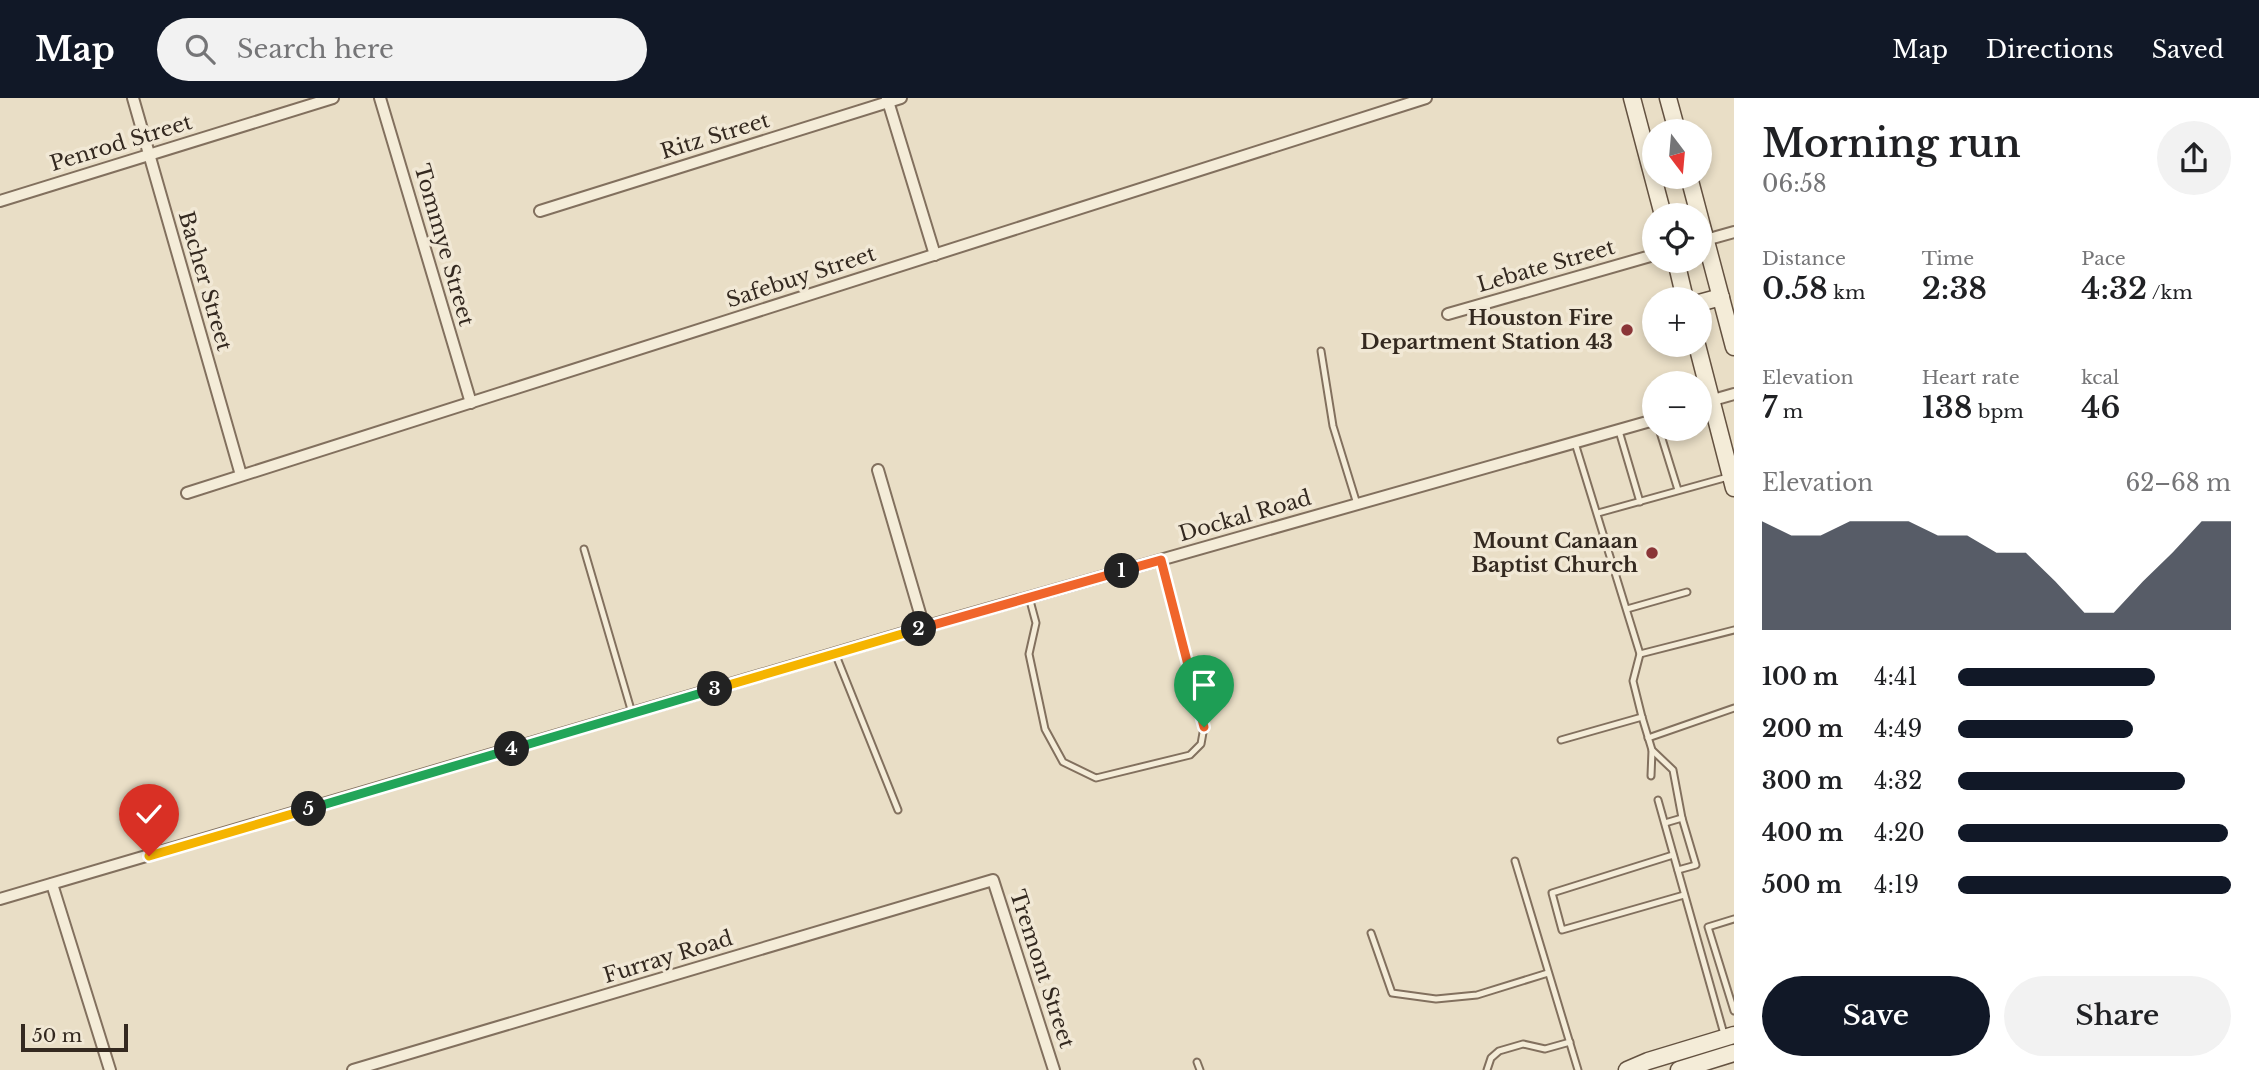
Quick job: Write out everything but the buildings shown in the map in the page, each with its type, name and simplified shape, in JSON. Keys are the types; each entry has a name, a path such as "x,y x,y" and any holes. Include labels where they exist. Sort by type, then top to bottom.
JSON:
{"main road":[{"path":"1632,98 1661,203"},
{"path":"1668,98 1674,119"},
{"path":"1712,269 1734,347"},
{"path":"1712,299 1721,297"},
{"path":"1712,423 1732,482"},
{"path":"1627,1070 1649,1065 1729,1036"},
{"path":"1679,1070 1734,1053"}],"street":[{"name":"Bacher Street","path":"133,98 241,475"},
{"name":"Penrod Street","path":"0,201 333,98"},
{"name":"Tommye Street","path":"380,98 471,403"},
{"name":"Ritz Street","path":"540,211 887,100 901,98"},
{"name":"Safebuy Street","path":"187,493 1426,98"},
{"path":"887,100 934,255"},
{"path":"1712,238 1734,232"},
{"name":"Lebate Street","path":"1448,314 1642,258"},
{"path":"1712,400 1734,394"},
{"name":"Dockal Road","path":"0,899 924,627 1642,423"},
{"path":"878,470 924,627"},
{"name":"Furray Road","path":"354,1070 993,880"},
{"name":"Tremont Street","path":"993,880 1054,1070"},
{"path":"52,884 110,1070"}],"lane":[{"path":"1321,351 1333,426 1357,504"},
{"path":"1618,430 1640,502"},
{"path":"1663,441 1678,490"},
{"path":"1575,443 1640,654 1633,681 1652,750 1651,776"},
{"path":"1598,513 1678,490 1732,482"},
{"path":"584,549 632,713"},
{"path":"1029,597 1036,623 1029,654 1045,729 1063,762 1096,778 1190,755 1202,744 1204,727 1161,560"},
{"path":"1627,609 1687,592"},
{"path":"1640,654 1734,630"},
{"path":"835,653 898,810"},
{"path":"1648,738 1734,708"},
{"path":"1561,740 1642,717"},
{"path":"1652,750 1673,770 1682,817 1696,865 1678,870"},
{"path":"1658,800 1684,895 1729,1036"},
{"path":"1665,823 1682,817"},
{"path":"1673,855 1552,893 1562,930 1684,895"},
{"path":"1515,861 1578,1070"},
{"path":"1734,919 1708,926 1734,1011"},
{"path":"1371,933 1392,993 1436,999 1477,995 1548,973"},
{"path":"1487,1070 1491,1058 1499,1051 1523,1044 1545,1049 1570,1042"},
{"path":"1197,1062 1200,1070"}],"place":[{"name":"Houston Fire Department Station 43","path":"1627,330"},
{"name":"Mount Canaan Baptist Church","path":"1652,553"}],"route":[{"path":"149,856 924,627 1161,560 1204,727"}]}
